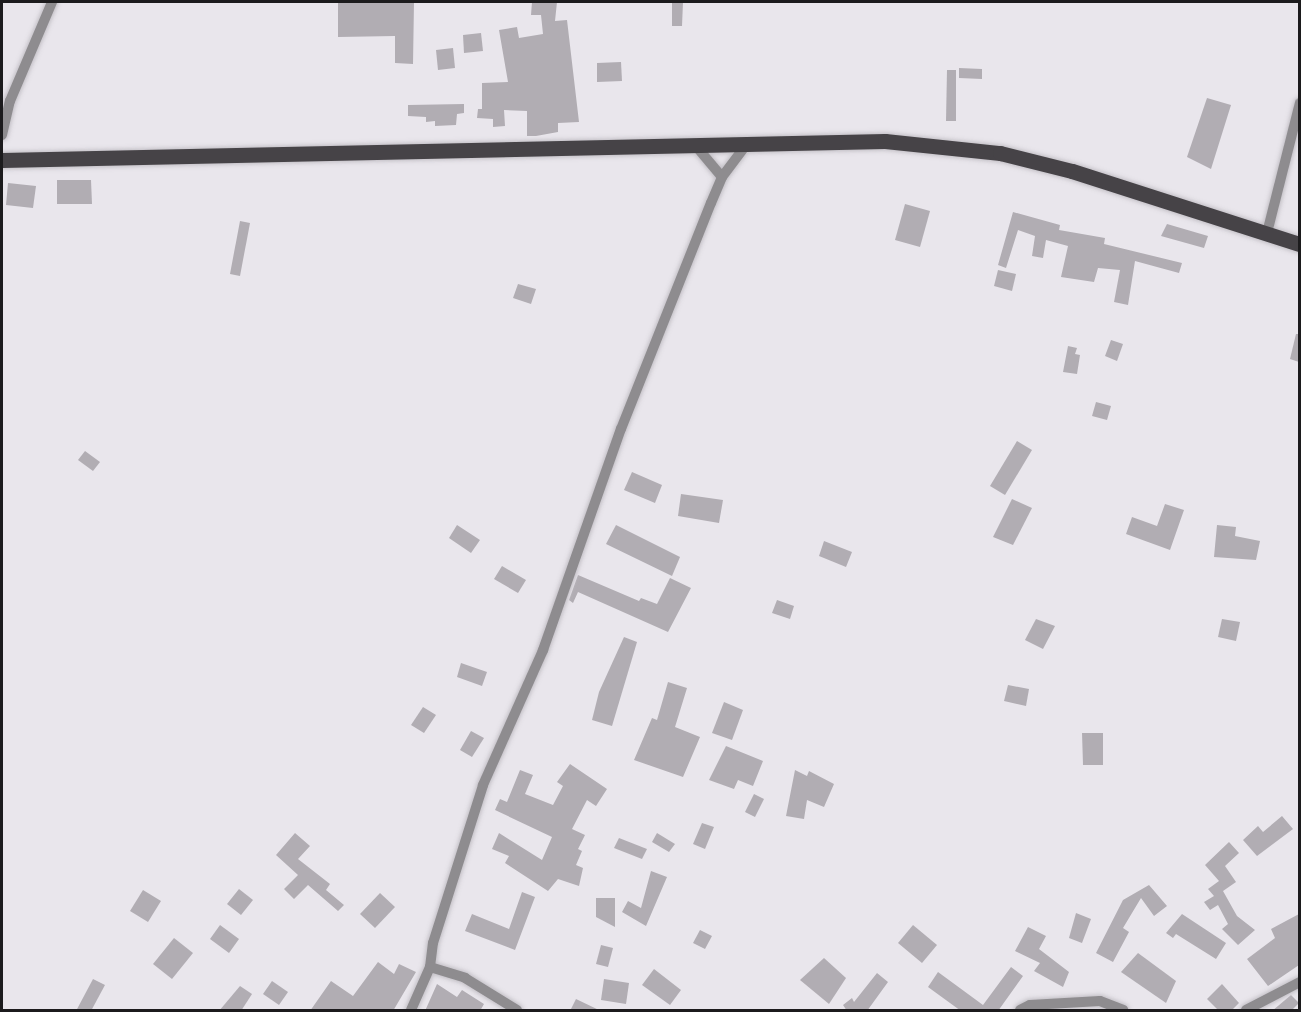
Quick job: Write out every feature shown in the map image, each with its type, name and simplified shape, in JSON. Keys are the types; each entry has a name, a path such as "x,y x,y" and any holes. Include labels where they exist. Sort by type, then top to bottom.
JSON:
{"main road":[{"path":"2,159 885,141 1000,153 1299,244"}],"street":[{"path":"2,135 10,101 52,2"},
{"path":"1267,233 1299,103"},
{"path":"411,1011 430,967 433,944 483,785 543,650 621,429 722,177 746,145"},
{"path":"696,146 722,177"},
{"path":"430,967 465,978 517,1011"},
{"path":"1246,1011 1299,982"},
{"path":"1020,1011 1030,1005 1100,1001 1123,1011"}],"building":[{"path":"338,2 414,2 413,64 395,63 395,36 338,37"},
{"path":"532,2 557,2 555,21 567,20 579,122 558,123 558,132 527,136 527,111 504,110 505,126 493,127 493,119 477,118 478,109 482,109 482,83 508,82 499,30 517,27 519,38 543,34 541,15 531,15"},
{"path":"672,2 683,2 682,26 672,26"},
{"path":"481,33 483,51 464,53 463,35"},
{"path":"453,48 455,68 438,70 436,50"},
{"path":"621,62 622,81 597,82 597,63"},
{"path":"959,68 982,69 982,79 959,78"},
{"path":"947,70 956,70 956,121 946,121"},
{"path":"1207,98 1231,105 1211,169 1187,157"},
{"path":"464,104 464,113 457,114 456,125 435,126 435,121 426,122 426,117 408,116 408,105"},
{"path":"57,180 91,180 92,204 57,204"},
{"path":"8,183 36,186 33,208 6,205"},
{"path":"905,204 930,211 920,247 895,240"},
{"path":"1013,212 1060,225 1059,230 1105,238 1104,244 1182,263 1179,273 1135,261 1128,305 1114,302 1120,270 1098,268 1094,282 1061,277 1068,246 1046,240 1043,258 1032,256 1035,236 1018,230 1006,268 998,265"},
{"path":"240,221 250,223 240,276 230,274"},
{"path":"1167,224 1208,236 1204,248 1161,236"},
{"path":"998,270 1016,274 1012,291 994,286"},
{"path":"518,284 536,289 531,304 513,298"},
{"path":"1296,334 1299,334 1299,362 1290,359"},
{"path":"1111,340 1123,344 1117,361 1105,356"},
{"path":"1068,346 1077,348 1075,354 1080,355 1077,374 1063,372"},
{"path":"1096,402 1111,406 1107,420 1092,416"},
{"path":"1017,441 1032,450 1005,495 990,486"},
{"path":"85,451 100,462 93,471 78,460"},
{"path":"632,472 662,485 655,503 624,490"},
{"path":"681,494 723,500 719,523 678,516"},
{"path":"1012,499 1032,508 1013,545 993,537"},
{"path":"1165,504 1184,510 1170,550 1126,534 1132,517 1157,526"},
{"path":"457,525 480,540 471,553 449,538"},
{"path":"616,525 680,557 672,576 606,544"},
{"path":"1217,525 1236,527 1235,536 1260,541 1256,560 1214,557"},
{"path":"824,541 852,552 846,567 819,556"},
{"path":"502,566 526,580 518,593 494,579"},
{"path":"578,575 639,601 641,598 657,604 670,578 691,588 668,632 578,592 573,603 569,600"},
{"path":"777,600 794,606 790,619 772,613"},
{"path":"1036,619 1055,626 1043,649 1025,640"},
{"path":"1222,619 1240,622 1236,641 1218,637"},
{"path":"624,637 637,642 612,726 592,720 599,692"},
{"path":"461,663 487,672 482,686 457,677"},
{"path":"668,682 687,688 675,727 700,737 683,777 634,760 652,718 657,720"},
{"path":"1008,685 1029,689 1026,706 1004,701"},
{"path":"724,702 743,710 732,740 712,733"},
{"path":"423,707 436,715 424,733 411,725"},
{"path":"471,731 484,738 472,757 460,750"},
{"path":"1082,733 1103,733 1103,765 1083,765"},
{"path":"726,746 763,761 753,786 738,780 734,789 709,780"},
{"path":"570,764 607,789 596,806 587,800 572,829 585,835 578,849 582,851 576,865 583,868 579,886 558,879 548,891 505,863 509,856 492,849 499,833 542,860 552,837 495,810 500,799 507,802 520,770 533,775 525,794 553,805 563,786 557,782"},
{"path":"795,770 807,776 809,771 834,784 824,807 807,800 804,819 786,816"},
{"path":"754,794 764,799 755,817 745,812"},
{"path":"1282,816 1293,829 1257,856 1243,840 1258,826 1263,832"},
{"path":"702,823 714,827 705,849 693,844"},
{"path":"295,833 310,846 298,859 330,884 326,890 344,905 338,911 308,885 294,899 284,889 298,875 276,855"},
{"path":"657,833 675,844 669,852 652,842"},
{"path":"619,838 647,849 642,859 614,848"},
{"path":"1229,842 1239,853 1225,866 1236,882 1223,891 1237,916 1255,930 1238,945 1222,929 1228,924 1218,905 1210,910 1204,902 1214,896 1208,889 1219,881 1205,865"},
{"path":"651,871 667,877 646,926 622,912 628,901 641,908"},
{"path":"1149,885 1167,906 1154,916 1141,898 1123,928 1129,932 1113,962 1096,953 1123,900"},
{"path":"239,889 253,900 241,915 227,904"},
{"path":"143,890 161,901 148,922 130,911"},
{"path":"522,892 535,897 515,950 465,931 472,914 509,929"},
{"path":"380,893 395,907 375,928 360,914"},
{"path":"596,898 615,898 615,927 596,917"},
{"path":"1076,913 1091,919 1082,943 1069,938"},
{"path":"1182,914 1226,943 1216,959 1176,934 1173,938 1166,933"},
{"path":"1299,914 1299,965 1268,986 1247,959 1275,938 1271,929"},
{"path":"220,925 239,939 229,953 210,939"},
{"path":"913,925 937,945 922,963 898,943"},
{"path":"1028,927 1046,936 1039,949 1069,972 1063,987 1034,971 1040,963 1015,951"},
{"path":"700,930 712,936 705,949 693,943"},
{"path":"174,938 193,953 172,979 153,964"},
{"path":"601,945 613,948 608,967 596,964"},
{"path":"1138,953 1176,981 1166,1003 1121,972"},
{"path":"824,958 846,978 829,1004 800,980"},
{"path":"378,962 394,974 399,964 416,972 393,1011 310,1011 331,981 353,996"},
{"path":"1011,967 1023,976 998,1011 961,1011 928,987 938,972 983,1005"},
{"path":"654,969 681,990 670,1005 642,985"},
{"path":"877,973 888,982 867,1011 847,1011 843,1005 852,998 854,1002"},
{"path":"93,979 105,985 91,1011 76,1011"},
{"path":"604,979 629,983 626,1004 601,1000"},
{"path":"272,981 288,992 279,1005 263,994"},
{"path":"437,984 457,997 462,990 484,1004 480,1011 425,1011"},
{"path":"1222,984 1239,1003 1231,1011 1219,1011 1207,999"},
{"path":"240,986 252,994 241,1011 219,1011"},
{"path":"1291,995 1299,1003 1291,1011 1272,1011"},
{"path":"576,999 601,1011 570,1011"}]}
